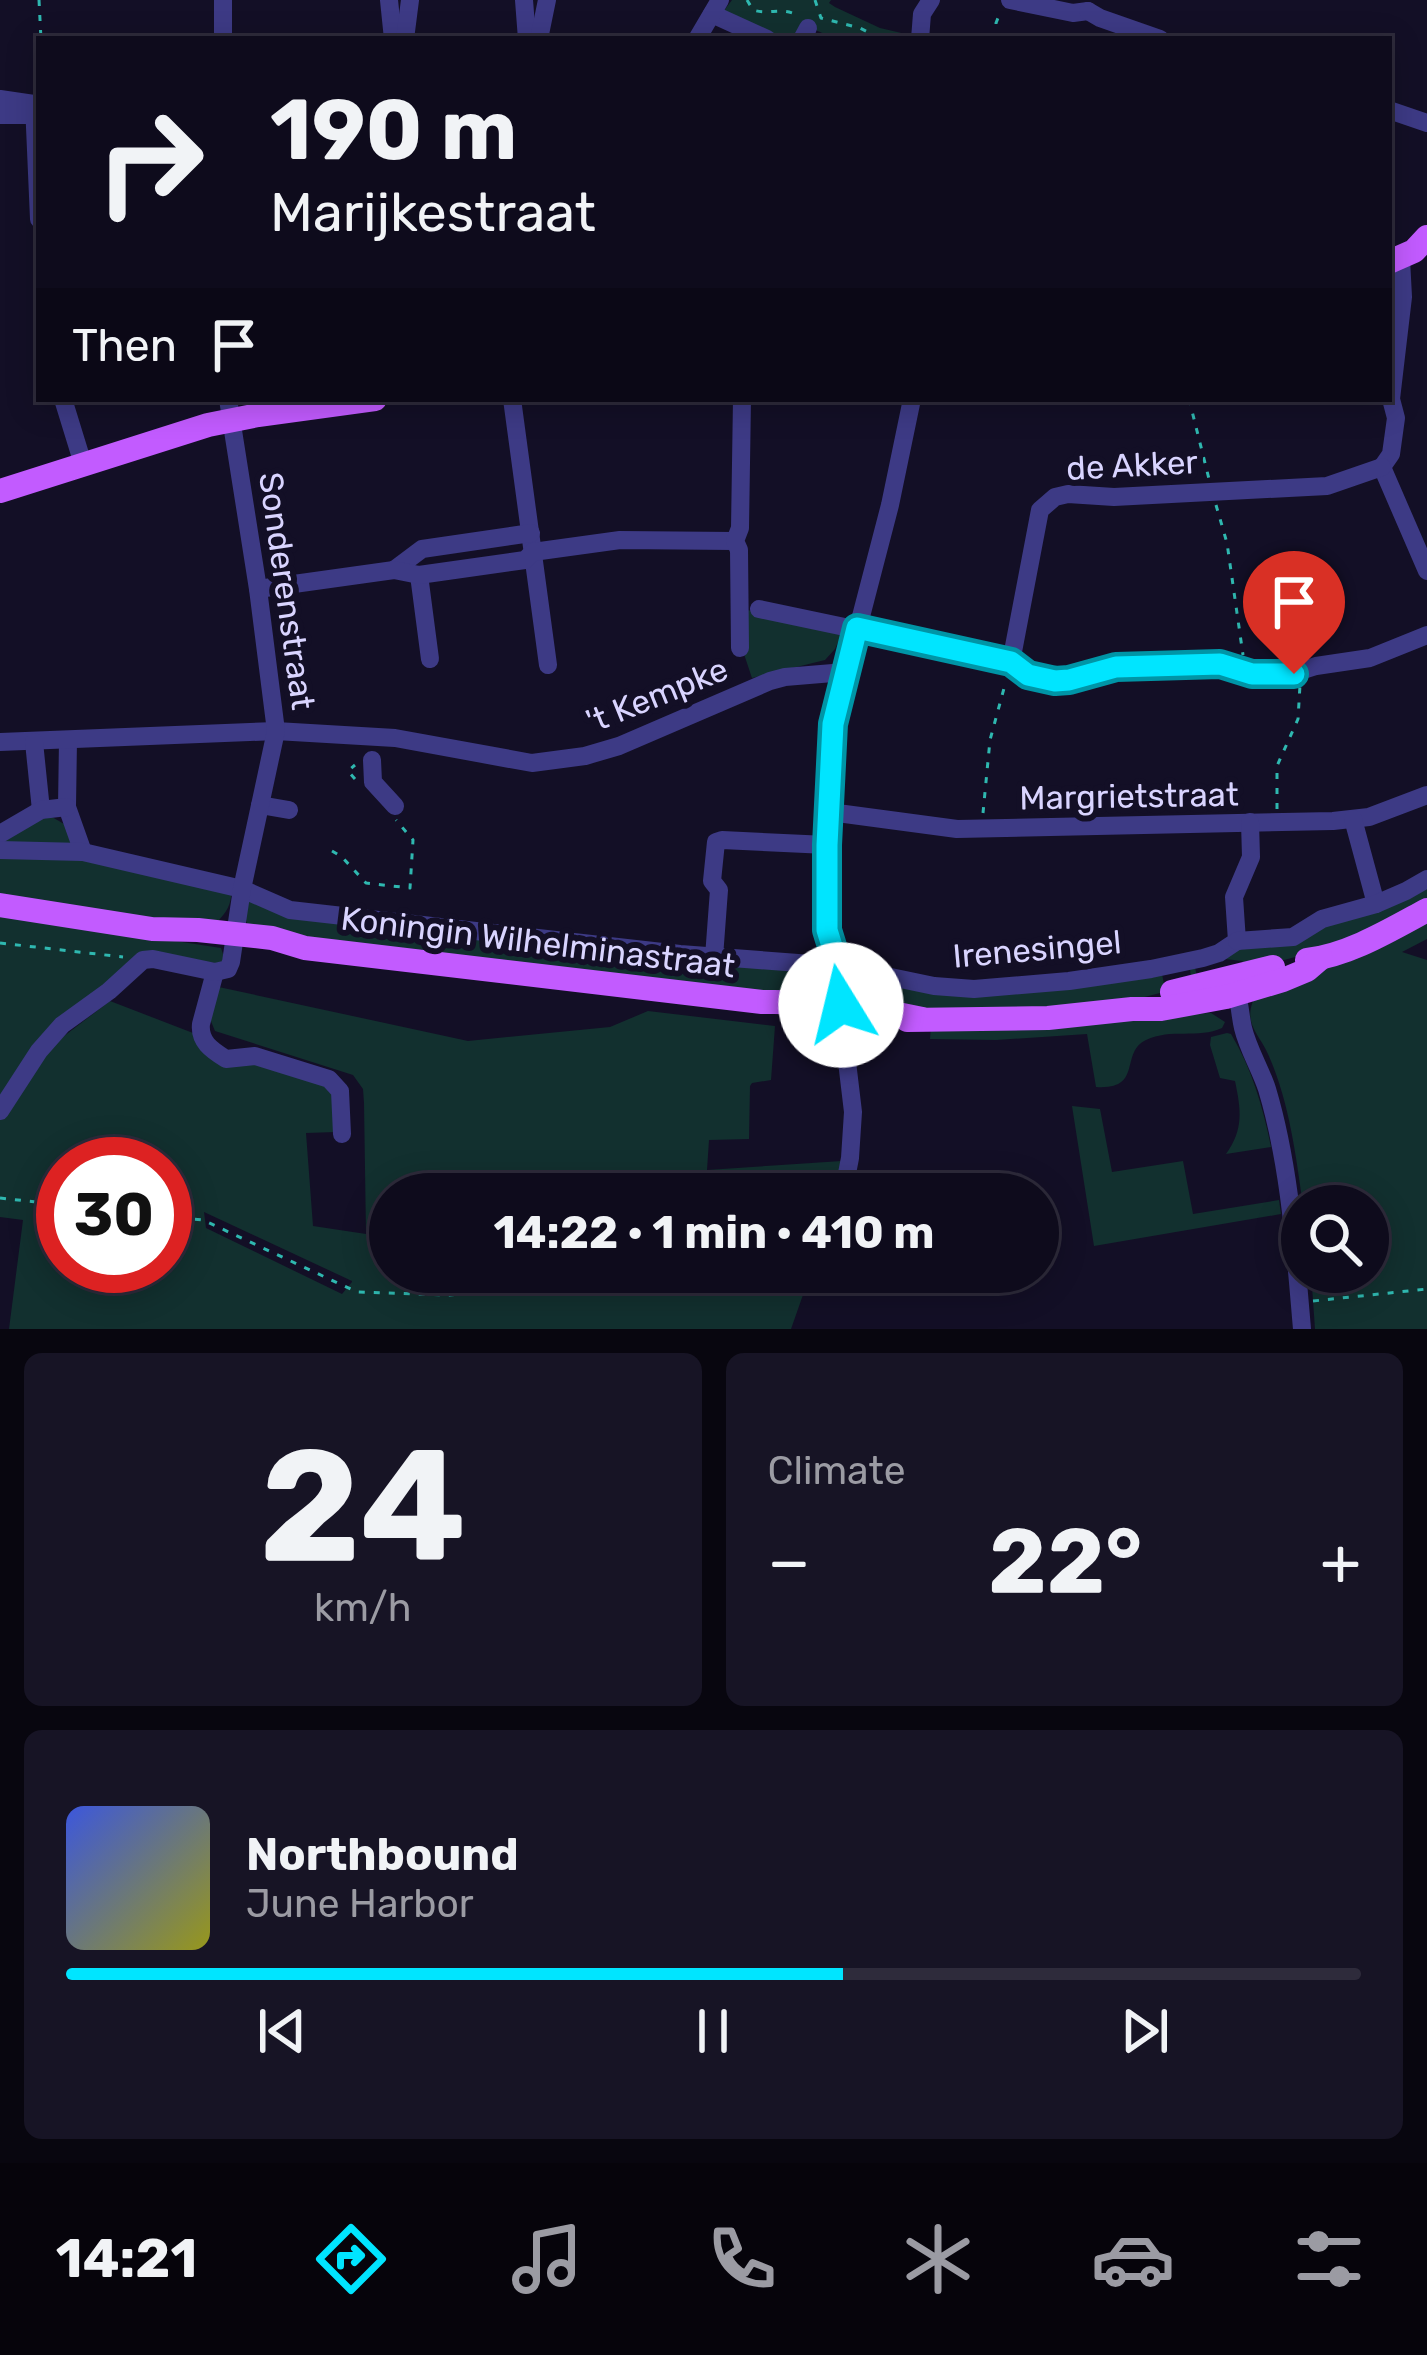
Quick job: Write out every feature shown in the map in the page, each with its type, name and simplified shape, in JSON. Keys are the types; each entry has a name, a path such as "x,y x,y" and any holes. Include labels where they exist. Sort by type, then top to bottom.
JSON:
{"main road":[{"path":"1395,260 1421,246 1427,237"},
{"path":"0,490 230,410 335,402"},
{"name":"Koningin Wilhelminastraat","path":"0,905 273,950 305,948 762,1002 805,1001 842,1011 922,1019 1048,1018 1132,1009 1153,997 1230,989 1289,962 1321,958 1386,933 1427,910"}],"street":[{"path":"223,0 223,36"},
{"path":"389,0 393,36"},
{"path":"405,36 410,0"},
{"path":"524,0 527,36"},
{"path":"539,36 547,0"},
{"path":"920,36 922,14 931,0"},
{"path":"1005,6 1073,13 1088,5 1100,18 1151,36"},
{"path":"699,36 716,7 762,36"},
{"path":"0,99 36,111"},
{"path":"0,115 36,111"},
{"path":"1392,111 1427,123"},
{"path":"1392,390 1403,297 1395,260"},
{"path":"63,402 82,464"},
{"path":"512,402 548,665"},
{"path":"740,648 735,541 740,528 742,402"},
{"path":"847,1173 854,1112 838,966 827,930 833,724 911,402"},
{"path":"1392,402 1396,418 1391,454 1382,466 1427,572"},
{"name":"Sonderenstraat","path":"230,410 276,730 227,969 215,972 200,1032 207,1046 226,1059 255,1056 329,1079 340,1090 342,1134"},
{"name":"de Akker","path":"1011,662 1040,510 1055,497 1327,487 1382,466"},
{"path":"394,570 422,549 620,539 735,541"},
{"path":"258,589 394,570 419,575 525,560 532,543"},
{"path":"419,575 430,658"},
{"path":"759,609 1011,662 1028,675 1055,681 1116,667 1220,664 1245,672 1298,672 1370,658 1427,635"},
{"name":"'t Kempke","path":"0,742 276,730 373,736 532,763 620,746 770,681 844,672"},
{"path":"373,736 367,760 374,782 393,811"},
{"path":"68,740 67,807 83,852"},
{"path":"34,742 41,810"},
{"name":"Margrietstraat","path":"830,812 957,829 1250,823 1353,819 1427,795"},
{"path":"260,805 289,810"},
{"path":"0,834 41,810 67,807"},
{"path":"1353,819 1376,904"},
{"path":"1237,941 1234,897 1251,857 1250,823"},
{"path":"714,957 719,890 712,881 716,842 827,845"},
{"name":"Irenesingel","path":"0,850 83,852 242,889 290,910 714,957 838,966 934,986 974,989 1122,974 1188,962 1219,953 1237,941 1285,939 1322,919 1376,904 1427,879"},
{"path":"0,1111 62,1025 143,960 215,972"},
{"path":"1230,989 1242,1010 1242,1025 1266,1088 1283,1163 1302,1329"}],"path":[{"path":"39,0 41,36"},
{"path":"747,0 753,10 762,13 786,7 802,28"},
{"path":"815,0 821,17 875,36"},
{"path":"997,36 996,23 1005,6"},
{"path":"1190,402 1227,543 1245,672"},
{"path":"981,829 991,740 1011,662"},
{"path":"1277,822 1276,766 1298,719 1302,692 1298,672"},
{"path":"361,784 348,771 367,760"},
{"path":"332,851 366,884 410,888 413,840 393,811"},
{"path":"0,943 143,960"},
{"path":"0,1198 36,1202"},
{"path":"192,1219 357,1292 369,1292"},
{"path":"1299,1302 1427,1289"},
{"path":"402,1293 472,1293"}],"green space":[{"path":"732,0 831,0 835,7 880,28 910,35 829,36 804,25 799,36 775,36 723,12"},
{"path":"743,609 845,626 825,660 752,678 742,648"},
{"path":"52,817 71,828 76,844 0,842 41,819"},
{"path":"0,858 92,859 232,889 228,908 216,923 0,900"},
{"path":"1427,885 1427,902 1340,945 1250,969 1242,961 1225,959 1239,946 1316,929"},
{"path":"249,901 827,973 829,989 816,998 249,930 244,913"},
{"path":"0,914 221,948 225,960 221,964 148,952 0,1098"},
{"path":"1427,919 1427,939 1402,952 1427,960 1427,1329 1315,1329 1312,1293 1389,1293 1389,1185 1300,1185 1275,1072 1251,1023 1253,1001"},
{"path":"1195,967 1198,983 1094,1006 945,1012 858,997 855,991 855,976 898,989 1162,974 1164,984 1191,980 1190,968"},
{"path":"214,986 468,1041 610,1027 648,1011 775,1026 771,1080 750,1086 749,1139 709,1140 707,1170 842,1161 839,1173 369,1173 369,1293 804,1293 791,1329 9,1329 23,1220 0,1217 0,1120 51,1046 110,1001 193,1033 204,1050 261,1061 334,1090 336,1132 306,1133 313,1226 366,1234 363,1089 353,1075 215,1031 208,1014","holes":["204,1212 352,1281 342,1294 206,1228"]},
{"path":"1211,1013 1225,1022 1222,1028 1146,1040 1134,1053 1126,1077 1111,1086 1096,1087 1087,1034 930,1039 931,1026"},
{"path":"1227,1033 1251,1075 1271,1147 1226,1154 1238,1128 1239,1101 1235,1081 1220,1078 1210,1045 1211,1037"},
{"path":"1072,1106 1100,1109 1112,1172 1183,1161 1193,1214 1279,1200 1281,1214 1094,1246"}],"route":[{"path":"841,1005 840,972 827,930 827,845 833,724 857,628 1011,662 1028,675 1055,681 1116,667 1220,664 1252,674 1294,674"}]}
